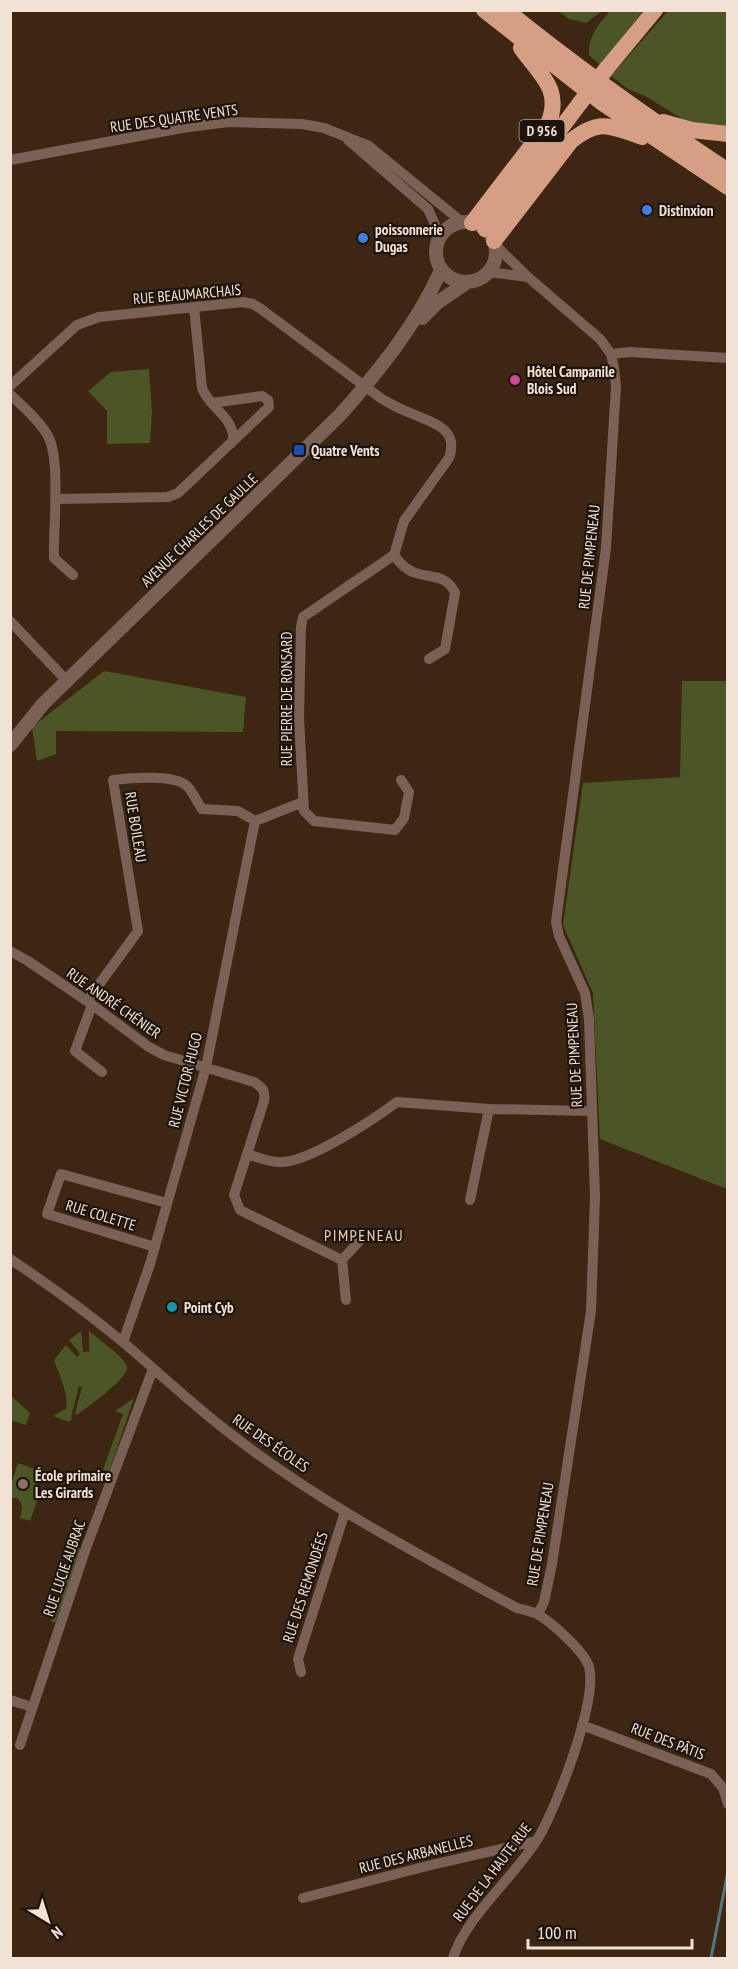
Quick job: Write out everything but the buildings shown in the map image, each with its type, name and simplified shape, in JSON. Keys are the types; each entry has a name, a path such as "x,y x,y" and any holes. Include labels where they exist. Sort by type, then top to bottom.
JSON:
{"highway":[{"name":"D 956","path":"484,10 601,102 728,187"},
{"path":"506,10 573,64 637,111 728,171"},
{"name":"D 956","path":"482,232 607,68 655,10"},
{"name":"D 956","path":"482,232 553,113 553,94 548,84 510,32"},
{"path":"637,111 664,123 692,130 728,134"},
{"name":"D 956","path":"482,232 582,132 605,125 663,144"}],"street":[{"name":"RUE DES QUATRE VENTS","path":"10,160 182,128 228,122 302,124 342,134 369,146 482,232 528,278 588,328 611,354"},
{"name":"RUE DES QUATRE VENTS","path":"342,134 428,209 440,236"},
{"path":"453,225 482,232 495,262 489,272 483,278 466,283 449,278 441,270 436,254 440,236 453,225"},
{"name":"AVENUE CHARLES DE GAULLE","path":"10,745 44,704 308,447 365,387 405,334 430,294 441,270"},
{"path":"489,272 528,278"},
{"name":"AVENUE CHARLES DE GAULLE","path":"405,334 437,303 466,283"},
{"name":"RUE BEAUMARCHAIS","path":"10,386 76,325 87,320 99,316 243,302 253,304 365,387"},
{"path":"194,307 202,388 205,397 231,424 234,432 233,441"},
{"path":"611,354 630,352 728,358"},
{"name":"RUE DE PIMPENEAU","path":"538,1614 544,1602 552,1564 591,1311 595,1197 589,1019 585,993 559,936 556,922 606,548 616,386 611,354"},
{"path":"365,387 399,409 441,426 450,436 453,447 449,458 404,521 394,555 411,572 442,578 448,582 455,593 445,649 429,659"},
{"path":"10,394 42,426 50,438 56,499 54,558 73,575"},
{"path":"56,499 168,497 178,493 269,407 268,400 261,396 212,403"},
{"name":"RUE PIERRE DE RONSARD","path":"303,802 299,708 300,636 303,617 394,555"},
{"path":"10,621 67,681"},
{"name":"RUE BOILEAU","path":"90,1003 138,931 113,780 174,779 188,787 202,809 238,811 255,821"},
{"path":"255,821 303,802 304,811 314,820 395,830 404,818 409,792 401,780"},
{"name":"RUE VICTOR HUGO","path":"123,1342 155,1247 206,1067 255,821"},
{"name":"RUE ANDRÉ CHÉNIER","path":"10,951 90,1003 149,1047 164,1055 261,1086 265,1095 234,1195 240,1210 342,1260"},
{"path":"90,1003 75,1051 102,1072"},
{"path":"247,1154 279,1162 293,1160 316,1151 366,1123 397,1101 489,1109 592,1111"},
{"path":"470,1200 489,1109"},
{"name":"RUE COLETTE","path":"155,1247 47,1214 61,1174 167,1203"},
{"path":"346,1300 342,1260 362,1238"},
{"name":"RUE DES ÉCOLES","path":"10,1259 39,1278 123,1342 228,1432 345,1512 517,1608 538,1614"},
{"name":"RUE LUCIE AUBRAC","path":"20,1745 86,1548 153,1369"},
{"name":"RUE DES REMONDÉES","path":"301,1672 298,1659 345,1512"},
{"name":"RUE DE LA HAUTE RUE","path":"453,1959 465,1933 536,1841 560,1794 582,1725 590,1678 589,1665 573,1644 538,1614"},
{"path":"10,1700 32,1707"},
{"name":"RUE DES PÂTIS","path":"582,1725 711,1774 723,1788 728,1804"},
{"name":"RUE DES ARBANELLES","path":"303,1898 536,1841"}],"green space":[{"path":"558,11 602,11 586,23 569,19"},
{"path":"610,11 643,11 600,65 589,55 590,42 598,26"},
{"path":"668,11 727,11 727,130 694,126 645,96 628,89 611,76"},
{"path":"149,369 152,412 150,443 107,444 107,411 88,391 111,372"},
{"path":"104,671 246,697 243,732 56,731 56,754 37,761 32,727"},
{"path":"682,681 727,681 727,1189 600,1139 593,993 563,925 583,783 680,777"},
{"path":"81,1331 83,1352 90,1351 89,1331 116,1353 127,1367 126,1372 114,1385 77,1415 75,1413 82,1387 79,1386 72,1419 69,1422 53,1416 66,1409 67,1403 54,1360 65,1346 77,1357 80,1354 69,1340"},
{"path":"10,1395 30,1413 26,1425 11,1420"},
{"path":"134,1398 109,1472 103,1470 123,1414 115,1411"},
{"path":"18,1463 35,1469 33,1476 40,1492 30,1521 20,1518 22,1505 17,1498 11,1498 11,1484"},
{"path":"77,1547 82,1549 55,1623 51,1621"}],"waterway":[{"path":"711,1958 728,1871"}],"place":[{"name":"Distinxion","path":"647,210"},
{"name":"poissonnerie Dugas","path":"363,238"},
{"name":"Hôtel Campanile Blois Sud","path":"515,380"},
{"name":"Quatre Vents","path":"299,450"},
{"name":"Point Cyb","path":"172,1307"},
{"name":"École primaire Les Girards","path":"23,1484"}],"district":[{"name":"PIMPENEAU","path":"364,1235"}]}
